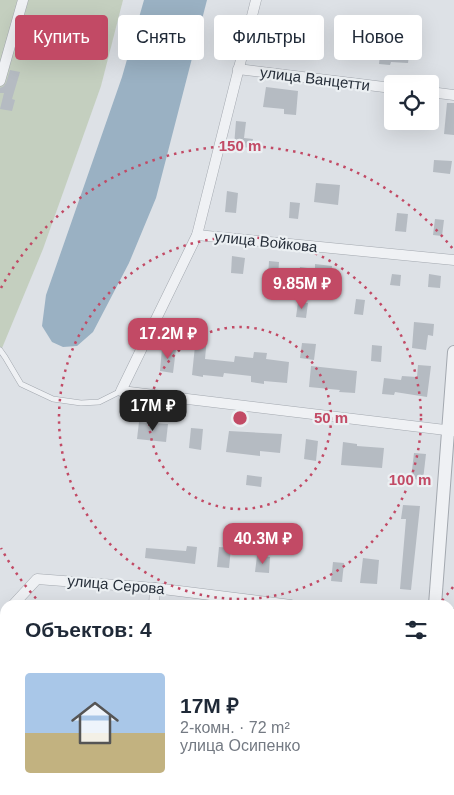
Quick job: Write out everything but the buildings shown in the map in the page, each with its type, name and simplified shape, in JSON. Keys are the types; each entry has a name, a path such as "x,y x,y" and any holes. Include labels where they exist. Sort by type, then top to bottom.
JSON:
{"street":[{"path":"0,81 23,0"},
{"path":"256,0 197,235 121,391 451,431"},
{"name":"улица Ванцетти","path":"238,69 384,87"},
{"path":"439,93 454,95"},
{"name":"улица Войкова","path":"197,235 454,260"},
{"path":"434,600 451,431 454,352"},
{"name":"улица Серова","path":"18,600 37,579 155,588 250,600"},
{"path":"154,600 155,588"}],"lane":[{"path":"0,350 21,384 53,399 81,403 99,402 121,391"}],"green space":[{"path":"0,0 123,0 108,59 108,15 15,15 15,60 108,60 101,86 43,249 0,353"}],"water":[{"path":"144,0 207,0 203,15 140,15"},
{"path":"127,60 192,60 156,198 129,263 93,332 77,346 63,347 52,342 42,326 46,295"}]}
